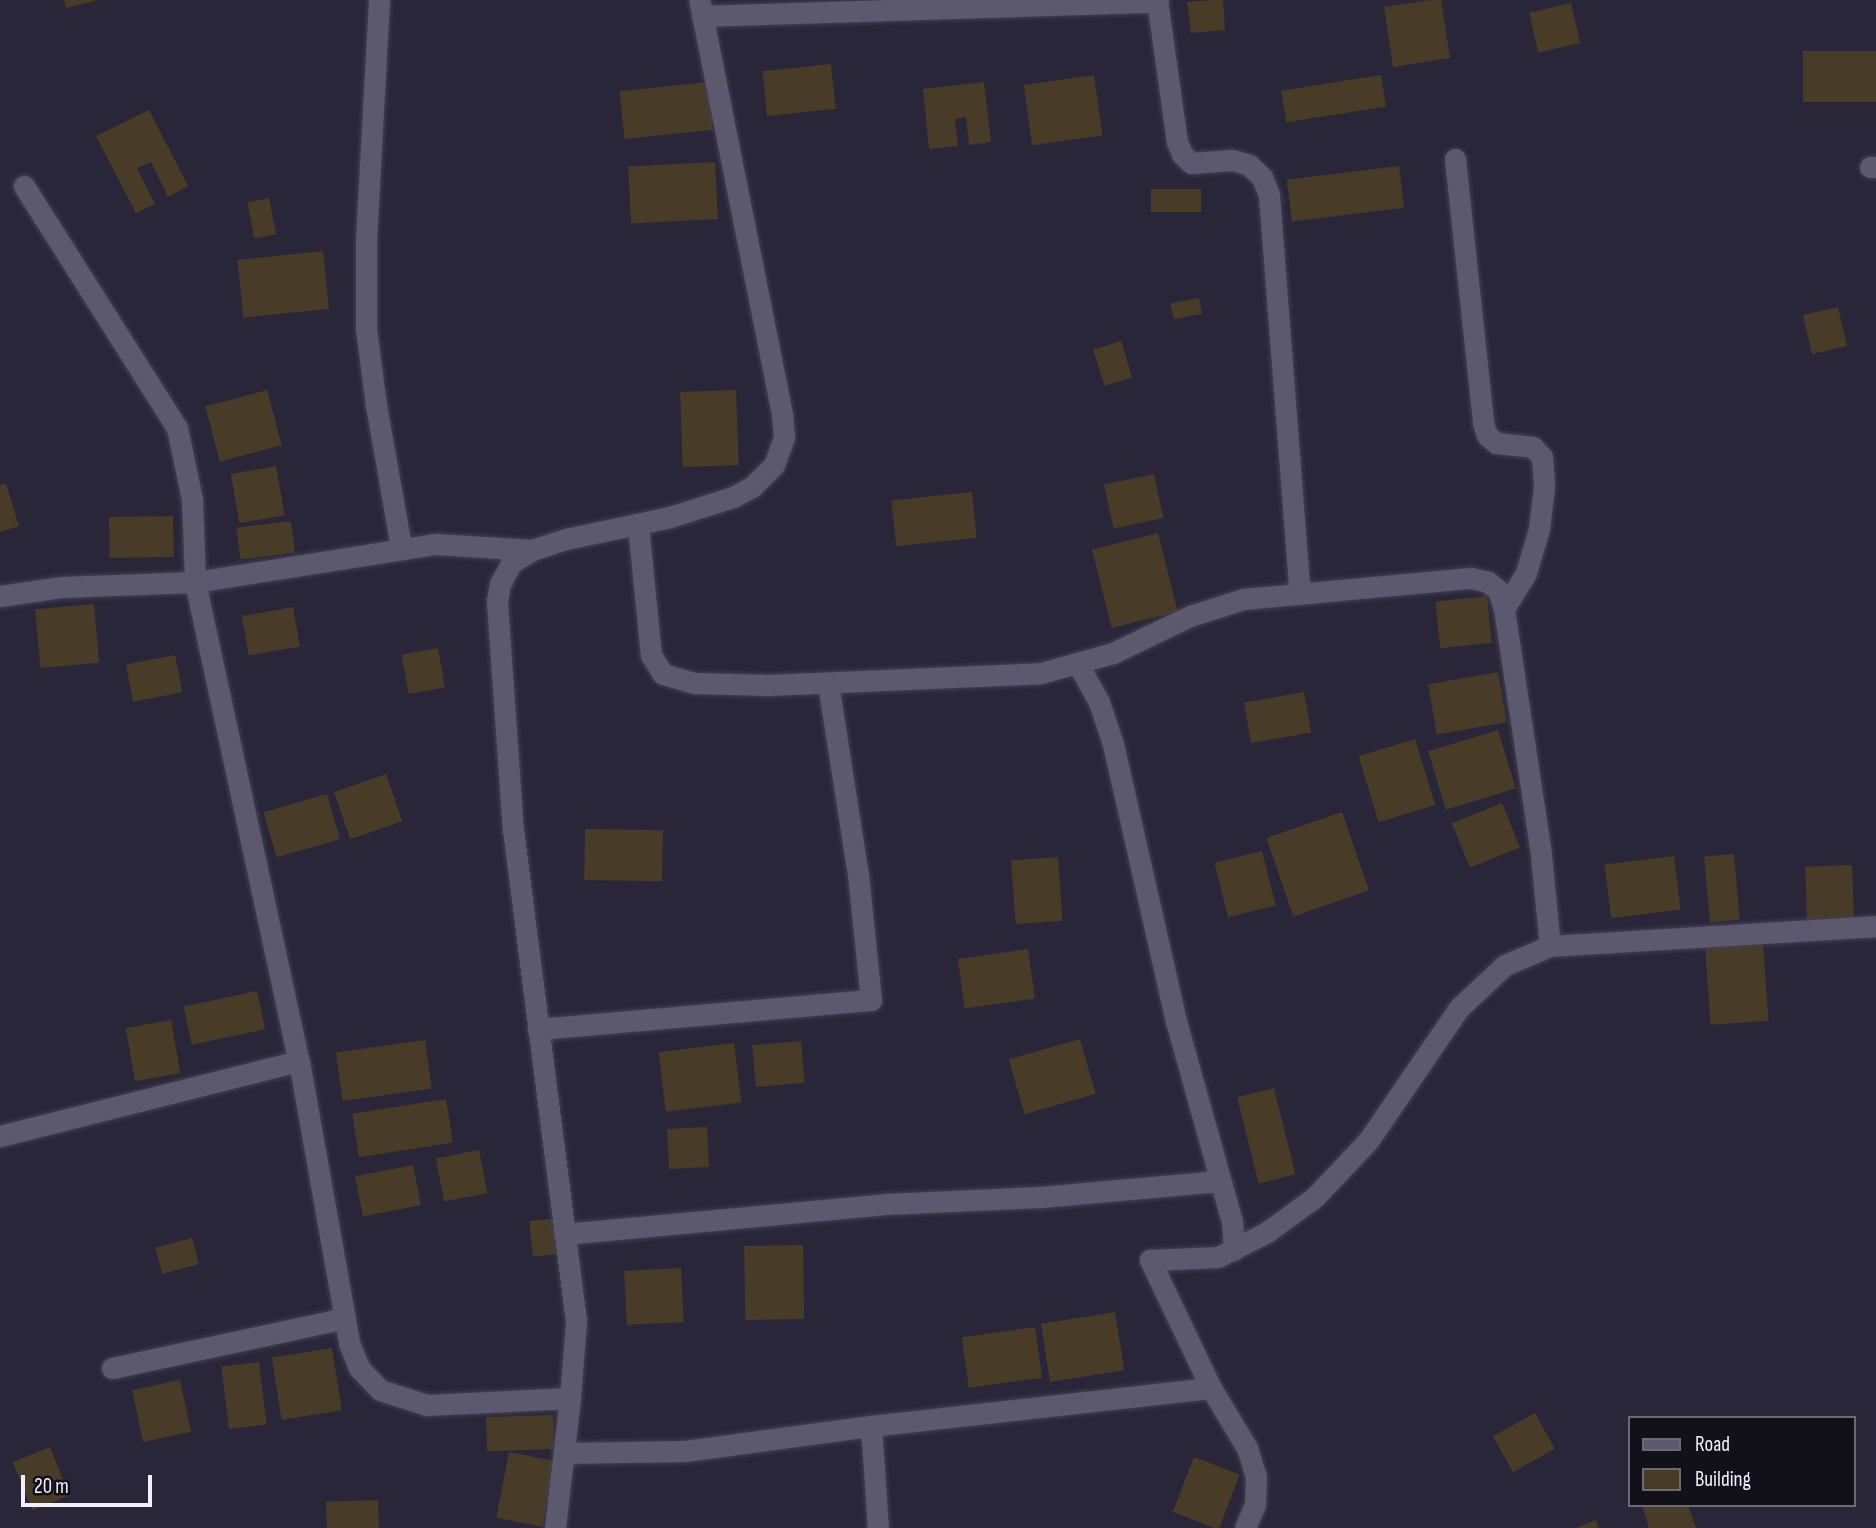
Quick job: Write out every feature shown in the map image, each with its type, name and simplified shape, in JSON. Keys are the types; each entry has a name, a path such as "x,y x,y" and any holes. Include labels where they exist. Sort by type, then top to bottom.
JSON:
{"street":[{"path":"379,0 366,240 366,329 376,405 401,547"},
{"path":"555,1528 576,1321 513,831 497,602 500,584 510,563 532,550 566,539 639,525 733,497 752,487 774,465 784,437 782,414 700,8 1158,1 1177,142 1182,154 1191,163 1232,160 1249,165 1262,177 1269,195 1300,594"},
{"path":"1455,159 1483,423 1487,435 1496,443 1533,447 1542,457 1544,488 1539,529 1526,573 1504,609"},
{"path":"24,186 177,428 192,499 195,582 299,1061 349,1343 359,1368 380,1390 428,1405 570,1398"},
{"path":"639,525 651,655 663,674 694,683 828,683 1041,673 1113,653 1217,605 1243,599 1471,578 1488,582 1498,590 1504,609 1535,809 1550,946"},
{"path":"0,596 62,587 195,582 401,547 436,544 532,550"},
{"path":"1078,664 1099,702 1113,744 1176,1021 1232,1221 1234,1250"},
{"path":"538,1029 871,1000 858,875 828,683"},
{"path":"1245,1528 1255,1505 1256,1477 1236,1426 1211,1388 1150,1259 1218,1257 1266,1233 1315,1197 1368,1141 1459,1008 1505,965 1550,946 1876,926"},
{"path":"0,1136 299,1061"},
{"path":"564,1234 886,1204 1040,1197 1220,1181"},
{"path":"112,1368 345,1318"},
{"path":"564,1453 685,1451 766,1443 871,1426 1211,1388"},
{"path":"871,1426 878,1528"}],"building":[{"path":"64,0 95,0 95,1 66,8"},
{"path":"1223,0 1225,30 1191,33 1187,2"},
{"path":"1441,0 1450,58 1393,67 1384,7"},
{"path":"1571,3 1580,43 1538,53 1529,13"},
{"path":"1803,51 1876,51 1876,102 1803,102"},
{"path":"831,64 836,109 767,116 762,71"},
{"path":"1094,75 1102,135 1032,145 1024,85"},
{"path":"1381,75 1386,107 1286,122 1281,91"},
{"path":"708,82 713,130 625,139 619,91"},
{"path":"984,82 991,142 969,145 966,117 955,119 958,146 929,149 923,89"},
{"path":"149,110 188,186 168,197 151,162 137,168 155,204 136,213 96,136"},
{"path":"715,162 718,219 631,223 628,167"},
{"path":"1399,166 1404,208 1292,221 1287,180"},
{"path":"1151,189 1201,189 1201,212 1151,212"},
{"path":"269,198 276,234 254,239 247,202"},
{"path":"323,251 329,309 244,318 237,260"},
{"path":"1199,298 1202,314 1174,319 1171,304"},
{"path":"1838,307 1847,346 1812,354 1803,315"},
{"path":"1121,341 1132,377 1104,386 1093,349"},
{"path":"267,390 282,445 220,462 205,407"},
{"path":"736,390 739,465 683,467 680,392"},
{"path":"276,466 285,515 239,523 231,474"},
{"path":"1154,474 1163,518 1113,529 1104,485"},
{"path":"6,484 19,526 0,532 0,485"},
{"path":"972,492 977,538 896,546 891,500"},
{"path":"173,516 174,557 110,558 109,517"},
{"path":"291,521 295,553 240,559 236,528"},
{"path":"1158,533 1178,612 1112,628 1092,549"},
{"path":"1487,596 1492,643 1440,648 1435,601"},
{"path":"94,604 99,663 40,668 35,609"},
{"path":"293,607 300,646 249,655 242,616"},
{"path":"438,648 445,687 409,694 402,654"},
{"path":"175,655 182,692 133,702 126,665"},
{"path":"1498,672 1507,722 1437,735 1428,684"},
{"path":"1304,692 1311,732 1251,743 1244,703"},
{"path":"1498,730 1516,788 1446,810 1428,751"},
{"path":"1415,739 1435,805 1379,822 1359,756"},
{"path":"386,774 402,821 350,839 334,792"},
{"path":"327,794 340,839 277,857 264,812"},
{"path":"1502,803 1520,848 1470,868 1452,823"},
{"path":"1342,812 1369,890 1293,917 1266,838"},
{"path":"585,829 663,830 662,881 584,880"},
{"path":"1262,851 1276,905 1228,917 1214,863"},
{"path":"1734,854 1740,920 1710,922 1704,857"},
{"path":"1674,856 1681,910 1611,918 1605,865"},
{"path":"1058,857 1062,921 1016,924 1011,860"},
{"path":"1852,865 1854,919 1807,921 1805,867"},
{"path":"1763,943 1768,1021 1711,1025 1705,947"},
{"path":"1028,949 1035,999 965,1008 958,959"},
{"path":"257,991 265,1029 192,1045 184,1007"},
{"path":"171,1020 180,1073 135,1081 126,1028"},
{"path":"1080,1039 1096,1094 1025,1114 1009,1059"},
{"path":"425,1040 432,1089 343,1101 336,1053"},
{"path":"801,1041 805,1083 756,1087 752,1045"},
{"path":"734,1043 741,1103 666,1112 659,1052"},
{"path":"1274,1088 1296,1174 1259,1184 1237,1097"},
{"path":"446,1099 453,1142 359,1157 352,1114"},
{"path":"707,1127 709,1167 669,1169 667,1129"},
{"path":"479,1150 487,1193 444,1202 436,1158"},
{"path":"413,1165 421,1205 363,1217 355,1176"},
{"path":"558,1218 562,1254 533,1257 529,1221"},
{"path":"192,1238 199,1264 162,1274 155,1248"},
{"path":"803,1245 804,1319 745,1320 744,1246"},
{"path":"681,1268 684,1322 627,1325 624,1271"},
{"path":"1115,1312 1124,1370 1050,1382 1041,1324"},
{"path":"1035,1327 1042,1378 969,1388 962,1337"},
{"path":"332,1348 342,1410 282,1420 272,1358"},
{"path":"259,1362 267,1425 229,1429 221,1367"},
{"path":"180,1380 191,1432 143,1442 132,1390"},
{"path":"1535,1413 1555,1449 1513,1472 1493,1436"},
{"path":"553,1415 554,1449 487,1451 486,1417"},
{"path":"50,1447 69,1495 32,1510 13,1462"},
{"path":"509,1452 555,1461 542,1527 496,1518"},
{"path":"1194,1457 1240,1475 1219,1528 1173,1512"},
{"path":"378,1500 379,1528 327,1528 326,1502"},
{"path":"1643,1507 1689,1507 1696,1528 1649,1528"},
{"path":"1596,1520 1598,1528 1575,1528"}]}
